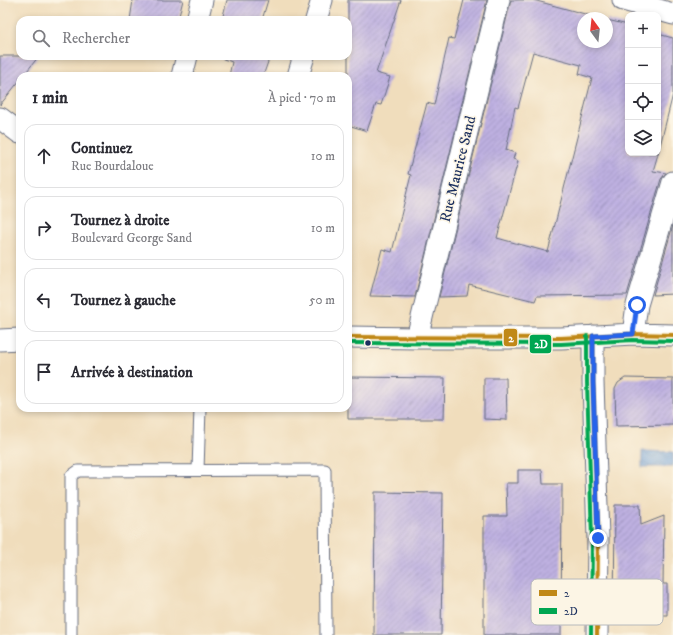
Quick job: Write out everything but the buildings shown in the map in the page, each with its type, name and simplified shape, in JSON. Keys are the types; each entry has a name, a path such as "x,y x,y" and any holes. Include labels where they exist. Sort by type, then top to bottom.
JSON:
{"street":[{"path":"198,16 202,0"},
{"path":"317,16 322,0"},
{"name":"Rue Maurice Sand","path":"417,338 499,0"},
{"path":"623,0 673,14"},
{"path":"183,72 186,60"},
{"path":"299,72 303,60"},
{"path":"0,118 16,130"},
{"path":"633,334 637,305 673,182"},
{"path":"352,336 417,338 562,338 633,334 673,335"},
{"path":"593,336 598,579"},
{"path":"0,340 16,339"},
{"path":"597,625 597,635"}],"lane":[{"path":"198,470 200,412"},
{"path":"70,635 71,476 78,471 198,470 325,470 326,635"}],"water":[{"path":"642,451 673,452 673,467 642,467"}],"transit line":[{"name":"2","path":"352,337 561,338 633,334 673,335"},
{"name":"2D","path":"587,336 592,579"},
{"name":"2","path":"593,336 598,579"},
{"name":"2D","path":"352,343 561,344 633,340 673,341"},
{"name":"2D","path":"591,625 591,635"},
{"name":"2","path":"597,625 597,635"}],"route":[{"path":"598,538 593,336 633,334 637,305"}]}
